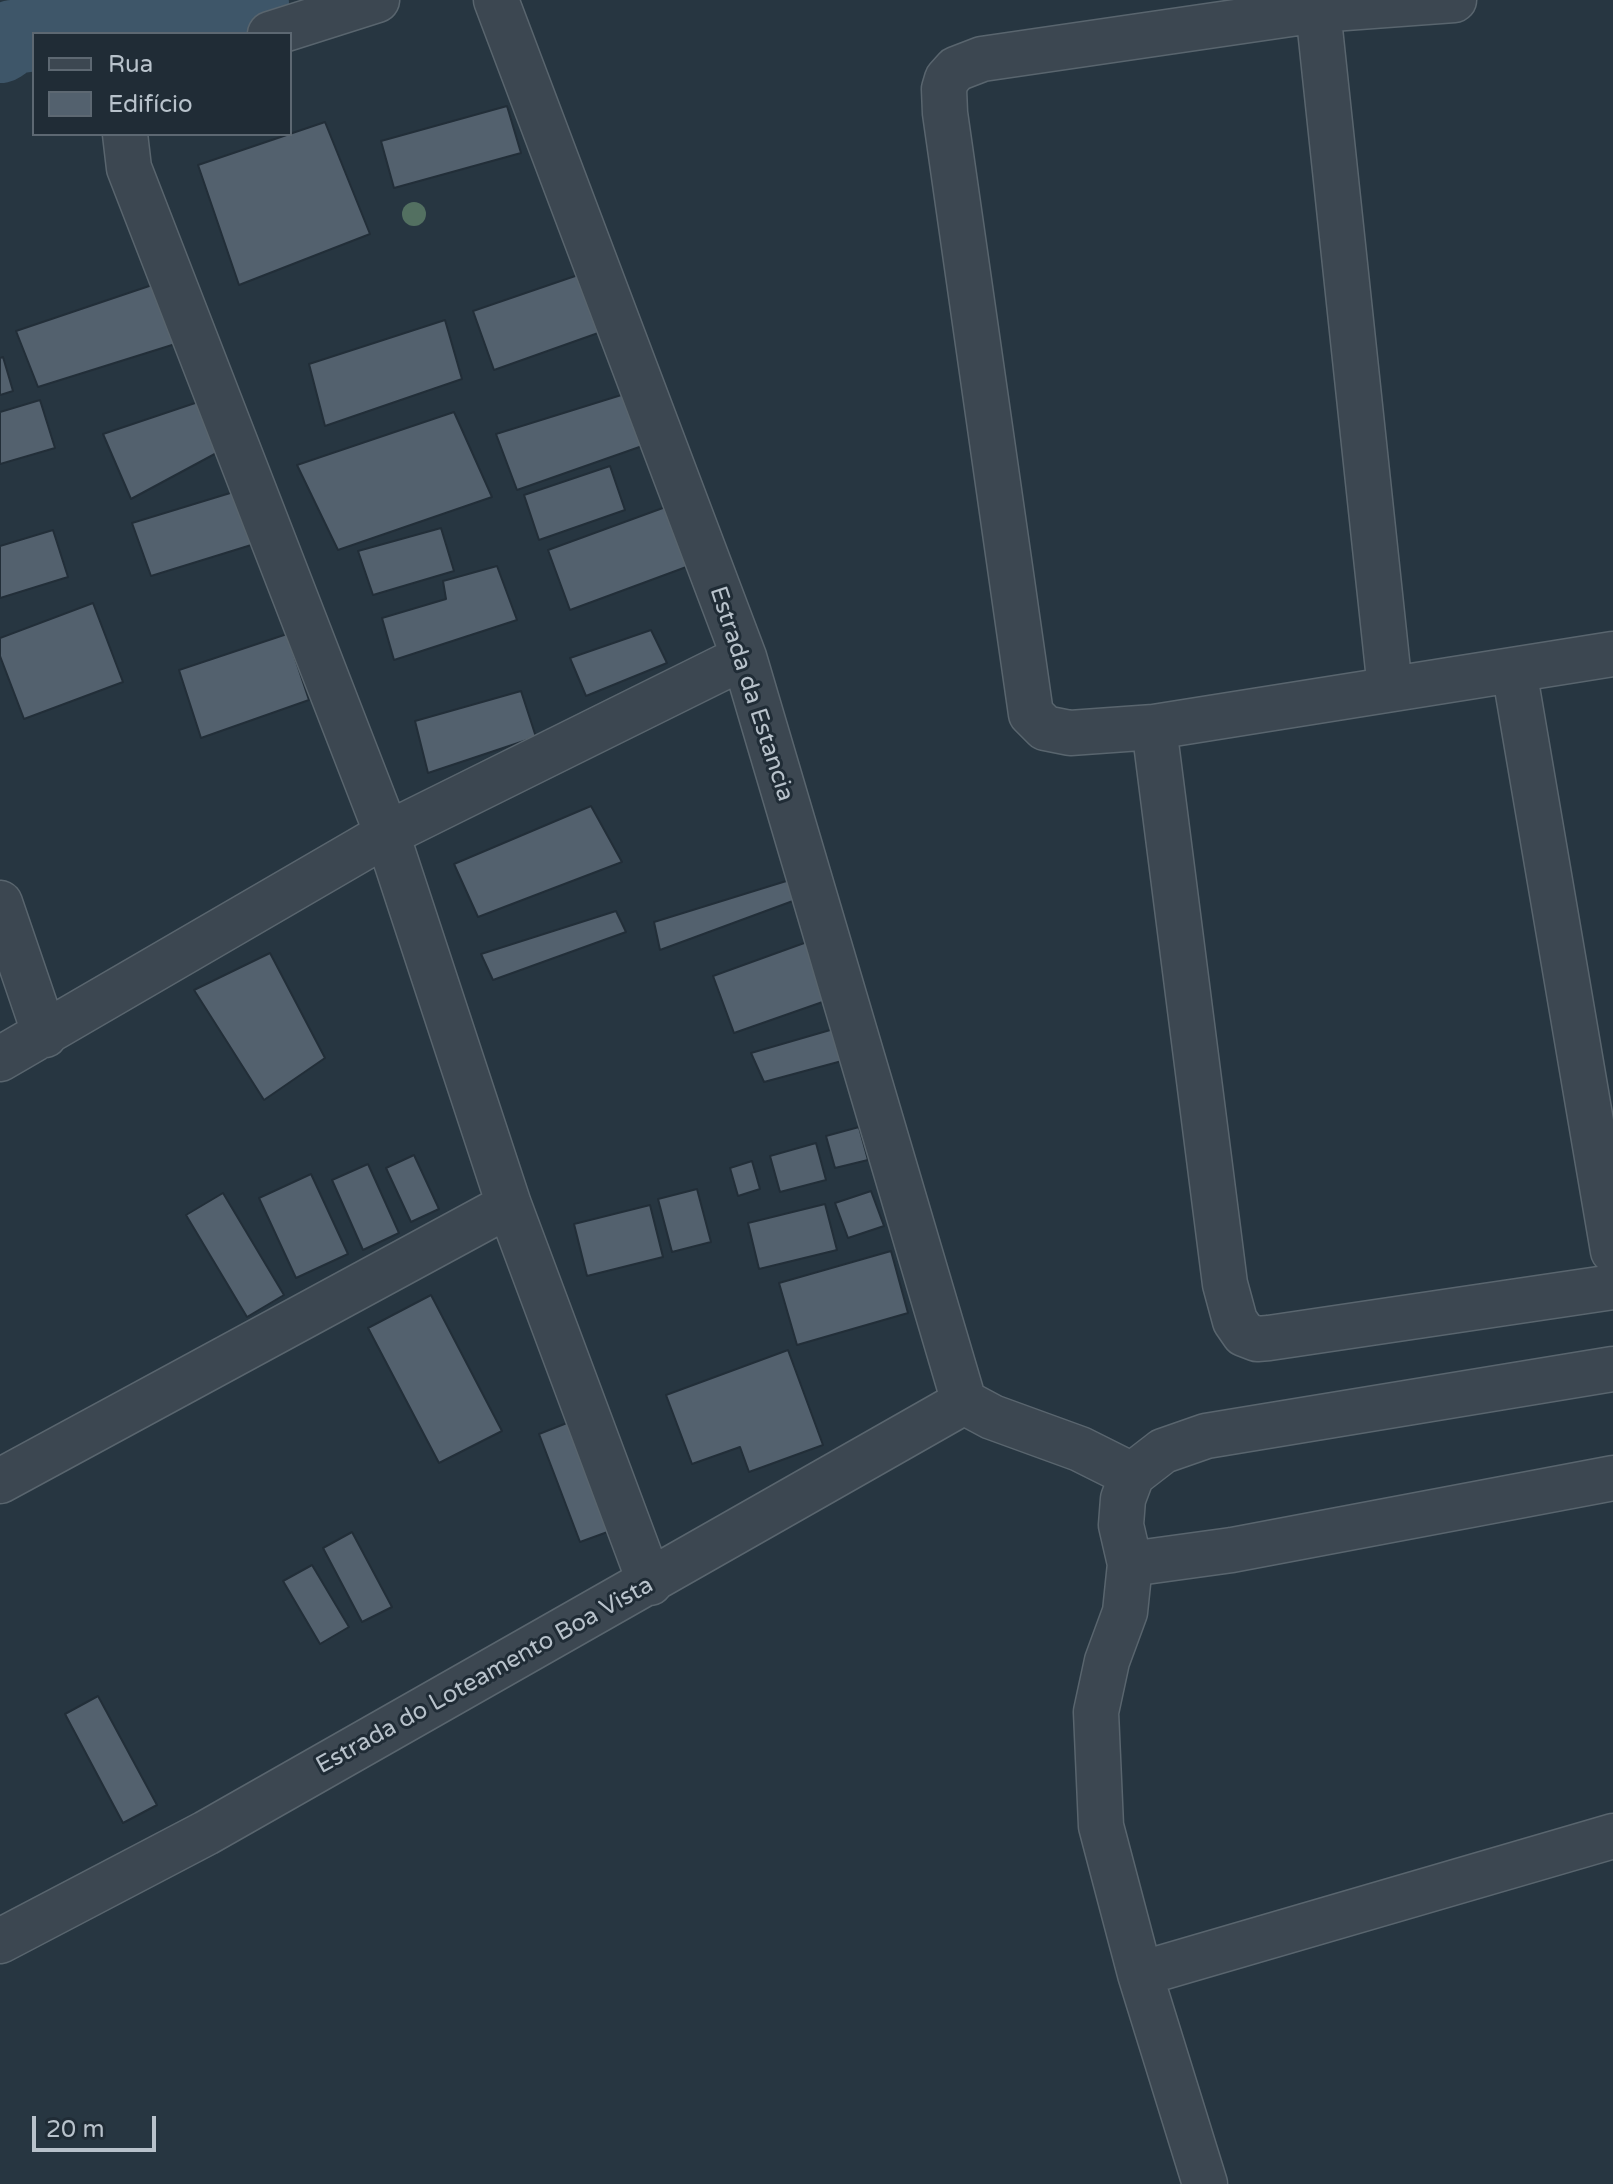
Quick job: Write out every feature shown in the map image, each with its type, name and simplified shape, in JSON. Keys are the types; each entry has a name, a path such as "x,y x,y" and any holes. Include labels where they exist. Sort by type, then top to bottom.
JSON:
{"street":[{"path":"276,32 377,0"},
{"name":"Estrada da Estancia","path":"496,0 744,657 964,1402"},
{"path":"1454,0 1318,10 982,59 956,69 947,79 944,89 945,113 1031,714 1045,728 1070,733 1154,727 1613,654"},
{"path":"1318,10 1390,689"},
{"path":"125,136 129,168 387,834 509,1205 650,1583"},
{"path":"0,1059 387,834 744,657"},
{"path":"1514,670 1613,1251"},
{"path":"1154,727 1225,1284 1235,1321 1244,1334 1257,1339 1269,1338 1613,1287"},
{"path":"0,903 45,1035"},
{"path":"0,1481 509,1205"},
{"path":"1205,2184 1140,1974 1101,1826 1096,1712 1107,1661 1125,1612 1130,1564 1121,1525 1123,1499 1132,1475 1163,1451 1206,1436 1613,1369"},
{"path":"964,1402 992,1417 1080,1449 1132,1475"},
{"name":"Estrada do Loteamento Boa Vista","path":"0,1941 206,1833 964,1402"},
{"path":"1130,1564 1232,1550 1613,1478"},
{"path":"1140,1974 1613,1836"}],"building":[{"path":"507,106 521,153 394,188 381,141"},
{"path":"325,122 370,234 239,285 198,165 284,136 292,136 292,133"},
{"path":"581,274 601,332 494,370 473,311"},
{"path":"164,281 188,340 38,387 16,331"},
{"path":"445,320 462,379 325,426 309,364"},
{"path":"3,357 13,391 0,395 0,358"},
{"path":"631,392 648,444 517,490 496,434"},
{"path":"40,400 55,448 0,464 0,412"},
{"path":"204,400 224,449 131,499 103,434"},
{"path":"454,412 492,497 338,550 297,465"},
{"path":"610,466 625,510 539,540 524,495"},
{"path":"240,490 261,542 151,576 132,523"},
{"path":"671,505 689,566 570,610 548,550"},
{"path":"441,528 454,571 373,595 358,551"},
{"path":"53,530 68,577 0,598 0,546"},
{"path":"497,566 517,620 394,660 382,618 446,599 443,581"},
{"path":"93,603 123,682 24,719 0,656 0,638"},
{"path":"651,630 667,663 586,696 570,658"},
{"path":"287,634 309,700 201,738 179,670"},
{"path":"521,691 536,737 428,773 415,721"},
{"path":"591,806 622,862 478,917 454,864"},
{"path":"796,878 801,898 660,950 654,922"},
{"path":"616,911 626,932 493,980 481,954"},
{"path":"818,938 834,998 734,1033 713,976"},
{"path":"270,953 325,1058 264,1100 194,990"},
{"path":"844,1026 853,1058 764,1082 751,1053"},
{"path":"859,1127 868,1160 835,1168 826,1136"},
{"path":"816,1143 826,1180 780,1192 770,1156"},
{"path":"414,1155 439,1209 411,1222 386,1168"},
{"path":"752,1161 760,1189 738,1196 730,1168"},
{"path":"368,1164 399,1233 363,1250 332,1180"},
{"path":"311,1174 348,1254 296,1278 259,1198"},
{"path":"697,1189 711,1242 672,1252 658,1199"},
{"path":"871,1191 884,1226 848,1238 835,1203"},
{"path":"223,1193 284,1295 247,1317 186,1215"},
{"path":"825,1204 837,1250 759,1269 748,1223"},
{"path":"650,1205 663,1257 587,1276 574,1224"},
{"path":"891,1251 908,1313 797,1345 779,1283"},
{"path":"431,1295 502,1431 439,1463 368,1328"},
{"path":"788,1350 823,1445 749,1472 740,1447 692,1464 666,1395"},
{"path":"572,1421 613,1530 580,1542 539,1434"},
{"path":"352,1532 392,1607 362,1622 323,1548"},
{"path":"312,1565 349,1627 320,1644 283,1581"},
{"path":"98,1696 157,1805 123,1823 65,1714"}],"waterway":[{"path":"49,32 252,4"},
{"path":"0,46 13,37 32,34"}]}
